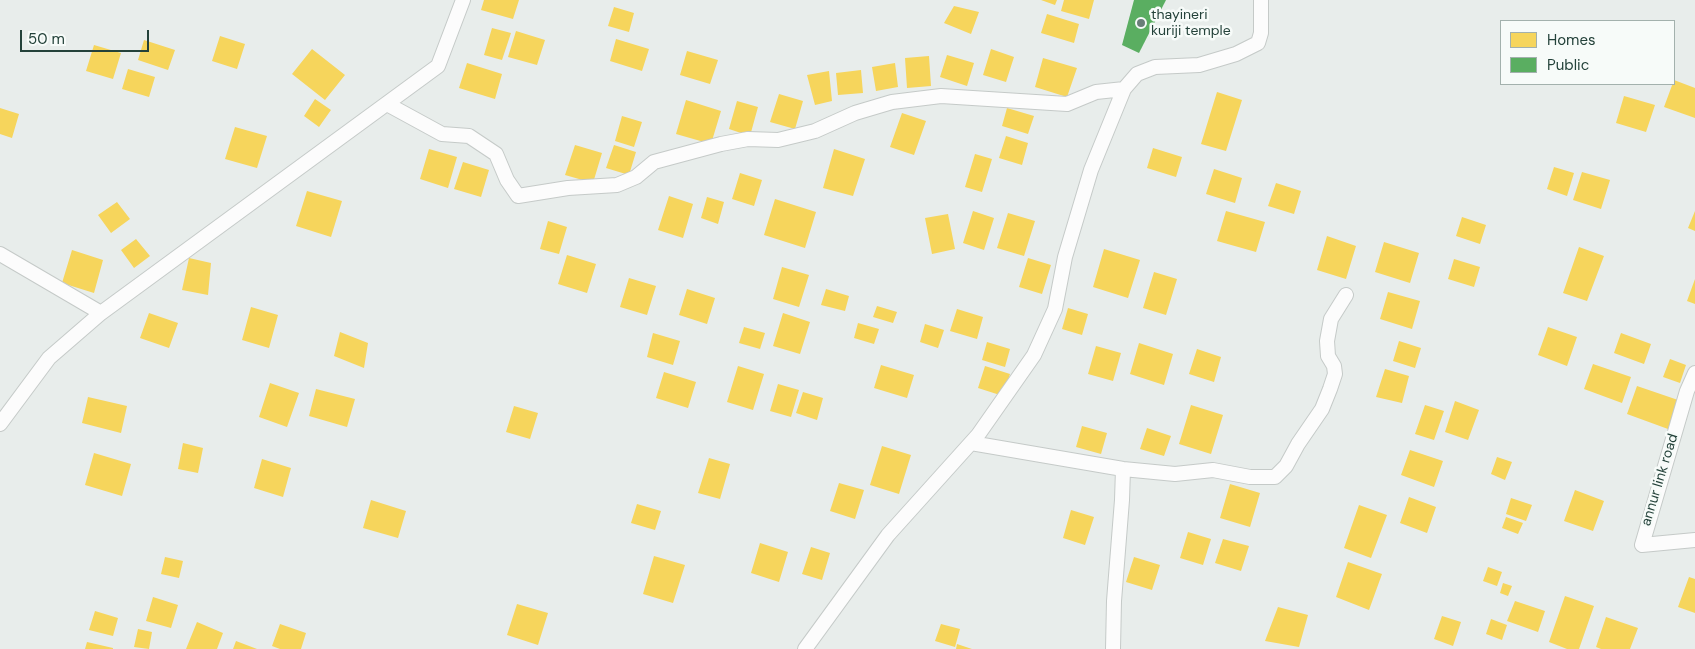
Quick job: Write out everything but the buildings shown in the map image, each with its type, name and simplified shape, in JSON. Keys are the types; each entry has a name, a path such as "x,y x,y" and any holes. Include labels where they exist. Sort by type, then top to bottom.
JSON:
{"street":[{"path":"0,424 48,358 101,313 438,66 463,0"},
{"path":"805,649 888,535 971,443 1034,355 1055,309 1065,257 1091,170 1124,89 1137,74 1155,67 1199,65 1236,54 1258,43 1261,33 1261,0"},
{"path":"387,104 442,134 470,136 496,154 507,180 518,196 568,188 616,185 636,177 654,162 721,144 748,139 778,140 797,136 815,131 855,113 892,102 941,96 1068,104 1096,92 1124,89"},
{"path":"0,254 101,313"},
{"path":"971,443 1123,469 1175,474 1213,470 1250,477 1275,477 1286,466 1298,444 1322,409 1330,389 1335,374 1334,366 1328,356 1327,341 1331,319 1346,295"},
{"name":"annur link road","path":"1691,540 1642,545 1687,391 1695,373"},
{"path":"1114,649 1114,601 1123,469"}],"place":[{"name":"thayineri kuriji temple","path":"1141,23"}]}
